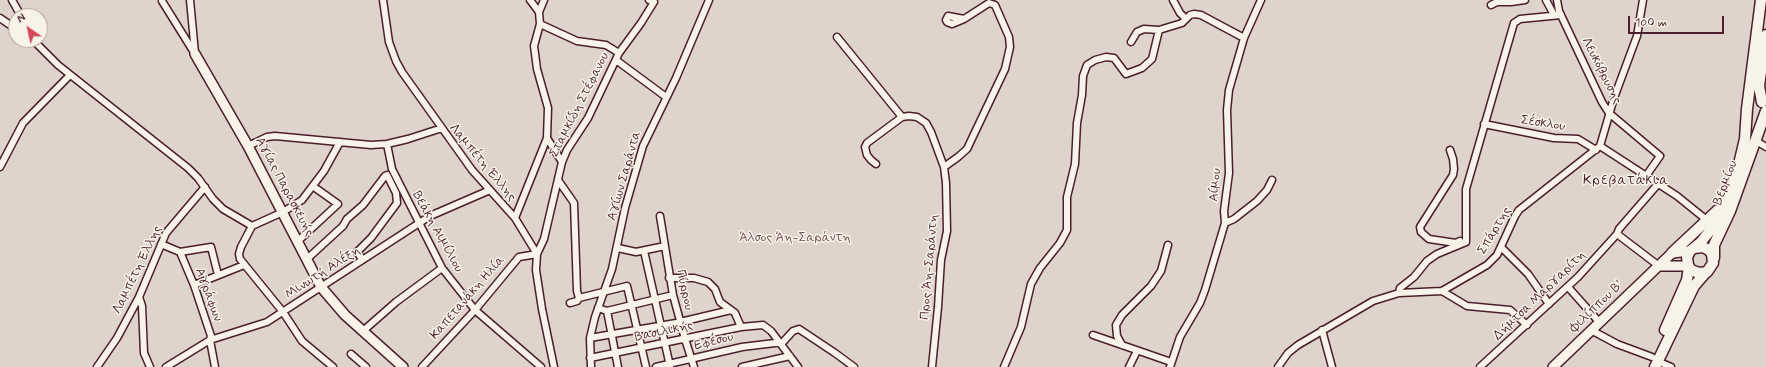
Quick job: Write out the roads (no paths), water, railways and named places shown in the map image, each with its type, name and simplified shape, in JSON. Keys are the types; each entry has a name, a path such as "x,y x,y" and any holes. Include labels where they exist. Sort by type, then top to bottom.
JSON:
{"main road":[{"name":"Βερμίου","path":"1692,250 1713,227 1732,188 1745,139 1747,109 1762,0"},
{"name":"Βερμίου","path":"1714,258 1714,245 1730,211 1756,141 1765,109 1759,86 1766,35"},
{"path":"1754,100 1765,109 1759,120 1754,120 1747,109 1754,100"},
{"path":"1756,141 1766,128"},
{"path":"1672,253 1708,221 1720,207 1732,188"},
{"path":"1648,367 1655,362 1694,286 1713,265 1714,258 1711,252 1707,249 1701,247 1692,250 1687,259 1689,266 1688,275 1655,362"},
{"path":"1689,266 1693,271 1699,273 1708,271"}],"street":[{"path":"190,0 195,54"},
{"path":"383,0 389,42 396,61 402,72 442,128"},
{"path":"530,0 539,12"},
{"path":"515,218 547,138 548,108 534,58 534,46 540,24 539,12 544,0"},
{"name":"Αγίων Σαράντα","path":"591,367 590,338 595,317 618,248 626,208 641,152 651,125 679,72 709,0"},
{"path":"1173,0 1180,13 1186,19"},
{"name":"Αίμου","path":"1170,365 1180,336 1200,303 1225,223 1224,211 1229,160 1227,122 1228,99 1231,81 1244,38 1260,0"},
{"path":"1491,5 1497,2 1525,0"},
{"path":"1546,0 1557,15"},
{"name":"Λευκόβρυσης","path":"1557,0 1557,15 1609,113 1660,156 1646,176"},
{"path":"1598,148 1637,36 1643,0"},
{"name":"Αγίας Παρασκευής","path":"162,1 195,54 248,146 321,287 363,332 403,367"},
{"name":"Σταμκίδη Στέφανου","path":"554,367 536,270 537,254 544,239 562,162 567,150 588,118 619,53 641,23 652,1"},
{"path":"944,167 967,149 1003,74 1010,47 1009,37 995,5 989,3 964,19"},
{"path":"1131,42 1137,32 1144,29 1159,30 1174,26 1182,23 1194,14 1201,15 1244,38"},
{"path":"1399,293 1400,288 1414,277 1427,261 1437,254 1464,243 1466,240 1466,189 1514,23 1520,19 1557,15"},
{"path":"540,24 577,41 606,45 619,53"},
{"path":"1004,367 1021,327 1031,284 1040,268 1060,243 1067,230 1067,197 1075,164 1077,123 1084,70 1090,63 1106,57 1114,58 1126,74 1142,68 1152,59 1159,30"},
{"path":"837,37 902,117 867,143 865,148 867,155 876,164"},
{"path":"41,48 70,75 178,159 198,178 213,199 223,209 252,226"},
{"path":"616,60 666,97"},
{"path":"0,167 24,123 70,75"},
{"name":"Προς Άη-Σαράντη","path":"902,117 917,117 926,123 931,132 944,167 946,183 947,231 941,260 932,367"},
{"name":"Σέσκλου","path":"1484,124 1554,138 1578,140 1598,148 1677,196 1708,221"},
{"name":"Λαμπέτη Έλλης","path":"248,146 263,138 275,136 371,145 387,144 442,128 466,162 515,218 537,254"},
{"path":"547,138 562,162"},
{"path":"1756,141 1766,147"},
{"path":"333,367 302,341 283,312 244,265 239,254 252,226 283,212 302,200 314,187 333,157 340,142"},
{"name":"Βεάκη Αιμίλιου","path":"387,144 392,169 442,268 475,310 541,367"},
{"name":"Σπάρτης","path":"1442,291 1493,260 1519,210 1598,148"},
{"path":"1450,150 1453,159 1453,174 1420,227 1421,232 1434,240 1456,243 1466,240"},
{"path":"307,259 343,226 347,219 364,205 384,176 387,175 396,193 397,203 371,238 357,252 362,259"},
{"path":"558,180 574,203 579,298"},
{"path":"1225,223 1234,220 1256,201 1266,190 1272,180"},
{"name":"Δήμτσα Μαργαρίτη","path":"1480,367 1568,287 1617,234 1619,229 1658,184"},
{"name":"Λαμπέτη Έλλης","path":"97,367 117,338 139,297 166,233 205,187"},
{"path":"298,241 338,204 314,187"},
{"name":"Μινωτή Αλέξη","path":"166,367 210,340 261,326 419,223 446,208 490,190"},
{"name":"Πύρρου","path":"660,216 669,278 680,322 694,367"},
{"path":"1617,234 1659,266 1689,266"},
{"path":"161,244 180,252 211,247 218,275"},
{"path":"1122,345 1117,336 1116,325 1122,315 1151,286 1159,275 1165,262 1168,245"},
{"path":"618,248 632,251 644,251 665,246"},
{"path":"1501,247 1528,274 1550,304"},
{"path":"1672,253 1692,250"},
{"path":"644,251 670,366"},
{"name":"Αγράφων","path":"180,252 194,285 209,329 215,367"},
{"name":"Φιλίππου Β'","path":"1553,367 1672,253"},
{"name":"Καπετανάκη Ηλία","path":"422,367 475,310 519,257 537,254"},
{"path":"194,285 244,265"},
{"path":"363,332 396,302 442,268"},
{"path":"669,278 694,278 708,282 715,289 720,302 735,313 741,327"},
{"path":"570,303 577,301 579,298 605,290 627,286 646,367"},
{"path":"1568,287 1600,322"},
{"path":"1278,367 1284,358 1294,348 1322,330 1368,304 1399,293 1442,291 1467,306 1510,310 1527,325"},
{"path":"598,308 607,311 673,295"},
{"path":"139,297 142,306 143,348 146,360 150,367"},
{"path":"590,338 661,326 731,310"},
{"path":"607,311 618,367"},
{"name":"Βασιλικής","path":"590,358 641,349 741,327 763,325 771,331 779,343"},
{"path":"798,367 779,343 785,341 793,331 799,329 835,352 854,367"},
{"path":"1322,330 1332,367"},
{"path":"1591,330 1655,362 1671,367"},
{"path":"1093,335 1122,345 1170,365"},
{"name":"Εφέσου","path":"656,367 670,366 742,347 779,343"},
{"path":"1129,367 1137,351"},
{"path":"351,354 366,367"},
{"path":"742,367 790,356"}],"district":[{"name":"Κρεβατάκια","path":"1626,181"}],"park label":[{"name":"Άλσος Άη-Σαράντη","path":"795,238"}]}
